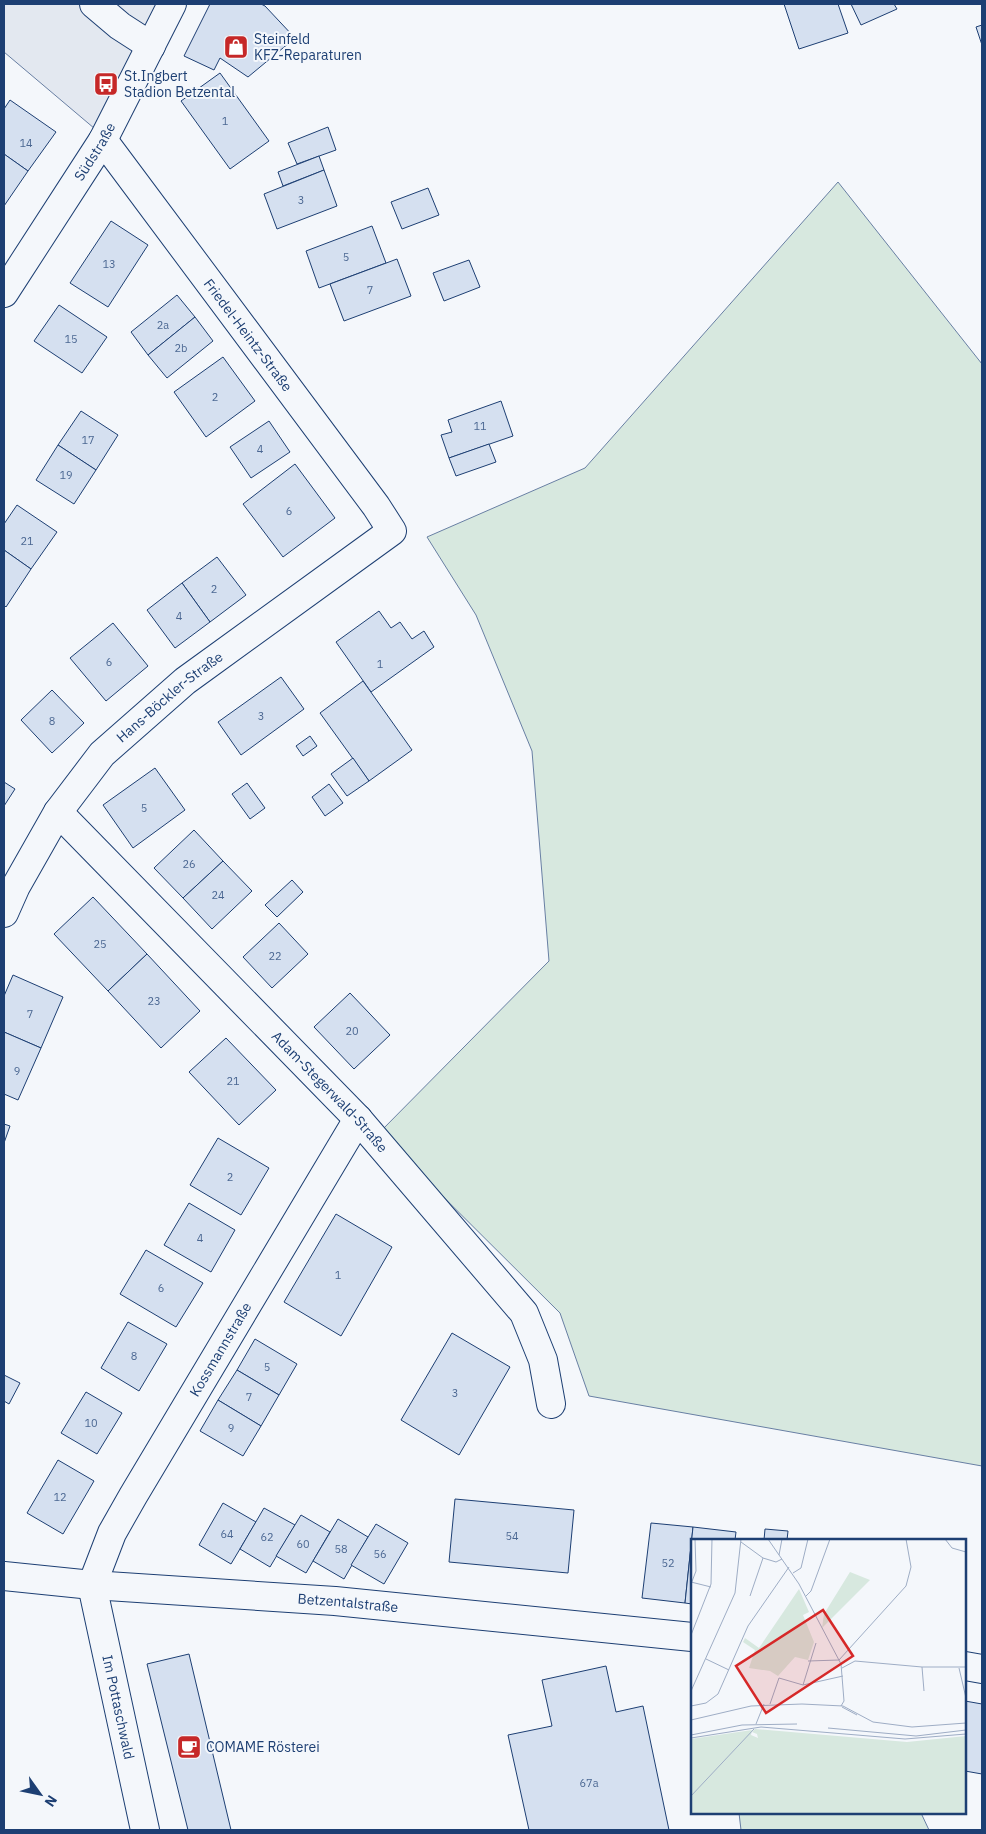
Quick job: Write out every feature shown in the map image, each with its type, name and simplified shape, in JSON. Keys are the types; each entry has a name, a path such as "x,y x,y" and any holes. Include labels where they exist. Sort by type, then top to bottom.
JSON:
{"street":[{"path":"94,4 120,26 151,46"},
{"name":"Südstraße","path":"4,293 103,140 172,4"},
{"name":"Friedel-Heintz-Straße","path":"103,140 376,506 392,531"},
{"name":"Hans-Böckler-Straße","path":"4,913 16,886 58,812 102,754 185,681 392,531"},
{"name":"Adam-Stegerwald-Straße","path":"58,812 358,1119 524,1313 544,1360 551,1404"},
{"name":"Kossmannstraße","path":"92,1585 112,1533 133,1496 358,1119"},
{"name":"Betzentalstraße","path":"4,1576 92,1585 335,1601 691,1637"},
{"name":"Im Pottaschwald","path":"92,1585 145,1830"},
{"path":"966,1666 982,1668"}],"shaded area":[{"path":"4,4 168,4 101,134 4,52"},
{"path":"838,182 982,364 982,1466 589,1396 560,1313 379,1133 549,961 532,751 476,615 427,537 585,468"},
{"path":"739,1814 921,1814 929,1830 741,1830"}],"building":[{"name":"Steinfeld KFZ-Reparaturen","path":"210,4 261,4 295,38 248,77 220,58 214,70 184,56"},
{"path":"784,4 838,4 848,33 799,49"},
{"path":"851,4 894,4 897,9 861,25"},
{"path":"982,25 982,45 976,27"},
{"path":"220,73 269,141 230,169 181,101"},
{"path":"10,100 56,132 28,171 4,154 4,109"},
{"path":"328,127 336,150 297,164 288,143"},
{"path":"4,154 28,171 4,206"},
{"path":"319,156 324,170 283,186 278,172"},
{"path":"324,170 337,206 277,229 264,194"},
{"path":"428,188 439,215 402,229 391,202"},
{"path":"111,221 148,245 108,307 70,283"},
{"path":"372,226 386,263 319,288 306,251"},
{"path":"397,259 411,296 344,321 330,284"},
{"path":"469,260 480,287 444,301 433,273"},
{"path":"177,295 195,317 148,355 131,332"},
{"path":"59,305 107,337 82,373 34,341"},
{"path":"195,317 213,341 167,378 148,355"},
{"path":"223,357 255,401 206,437 174,392"},
{"path":"501,401 513,436 449,458 441,435 452,432 448,420"},
{"path":"81,411 118,435 96,470 58,445"},
{"path":"269,421 290,452 251,478 230,447"},
{"path":"489,444 496,462 456,476 449,458"},
{"path":"58,445 96,470 74,504 36,480"},
{"path":"295,464 335,518 283,557 243,504"},
{"path":"17,505 57,532 31,569 4,550 4,524"},
{"path":"4,550 31,569 6,607 4,605"},
{"path":"217,557 246,595 210,622 182,583"},
{"path":"182,583 210,622 175,648 147,610"},
{"path":"379,611 391,628 400,622 412,639 424,631 434,647 371,692 336,642"},
{"path":"113,623 148,666 106,701 70,658"},
{"path":"281,677 304,709 241,755 218,722"},
{"path":"363,681 412,750 369,781 320,713"},
{"path":"52,690 84,723 52,753 21,720"},
{"path":"310,736 317,746 303,756 296,746"},
{"path":"353,758 369,781 347,796 331,774"},
{"path":"155,768 185,810 133,848 103,805"},
{"path":"4,782 15,789 4,806"},
{"path":"247,783 265,808 250,819 232,794"},
{"path":"329,784 343,803 325,816 312,797"},
{"path":"194,830 223,861 183,898 154,868"},
{"path":"223,861 252,891 212,929 183,898"},
{"path":"292,880 303,892 277,917 265,905"},
{"path":"93,897 147,954 108,991 54,934"},
{"path":"279,923 308,954 272,988 243,957"},
{"path":"147,954 200,1011 161,1048 108,991"},
{"path":"13,975 63,997 41,1048 4,1032 4,996"},
{"path":"350,993 390,1035 354,1069 314,1027"},
{"path":"4,1032 41,1048 18,1100 4,1094"},
{"path":"226,1038 276,1090 239,1125 189,1072"},
{"path":"4,1124 10,1126 4,1143"},
{"path":"218,1138 269,1168 241,1215 190,1185"},
{"path":"189,1203 235,1230 211,1272 164,1245"},
{"path":"336,1214 392,1247 341,1336 284,1302"},
{"path":"146,1250 203,1283 176,1327 120,1294"},
{"path":"128,1322 167,1344 139,1391 101,1368"},
{"path":"452,1333 510,1367 459,1455 401,1420"},
{"path":"255,1339 297,1364 279,1395 237,1370"},
{"path":"237,1370 279,1395 261,1426 218,1400"},
{"path":"4,1375 20,1383 9,1404 4,1401"},
{"path":"86,1392 122,1413 97,1454 61,1433"},
{"path":"218,1400 261,1426 243,1456 200,1431"},
{"path":"58,1460 94,1481 63,1534 27,1513"},
{"path":"455,1499 574,1510 568,1573 449,1562"},
{"path":"223,1503 256,1522 231,1564 199,1545"},
{"path":"264,1508 295,1525 270,1567 240,1549"},
{"path":"301,1515 330,1532 306,1573 276,1556"},
{"path":"338,1519 368,1537 344,1579 313,1561"},
{"path":"651,1523 693,1527 685,1603 642,1598"},
{"path":"376,1524 408,1543 384,1584 351,1565"},
{"path":"693,1527 736,1532 735,1539 692,1539"},
{"path":"765,1529 788,1531 787,1539 764,1539"},
{"path":"691,1546 691,1604 685,1603"},
{"name":"COMAME Rösterei","path":"189,1654 231,1830 188,1830 147,1664"},
{"path":"606,1666 616,1712 643,1706 669,1830 529,1830 508,1735 552,1726 542,1680"},
{"path":"966,1701 982,1704 982,1774 966,1771"}],"place":[{"name":"Steinfeld KFZ-Reparaturen","path":"236,47"},
{"name":"St.Ingbert Stadion Betzental","path":"106,84"},
{"name":"COMAME Rösterei","path":"189,1747"}]}
